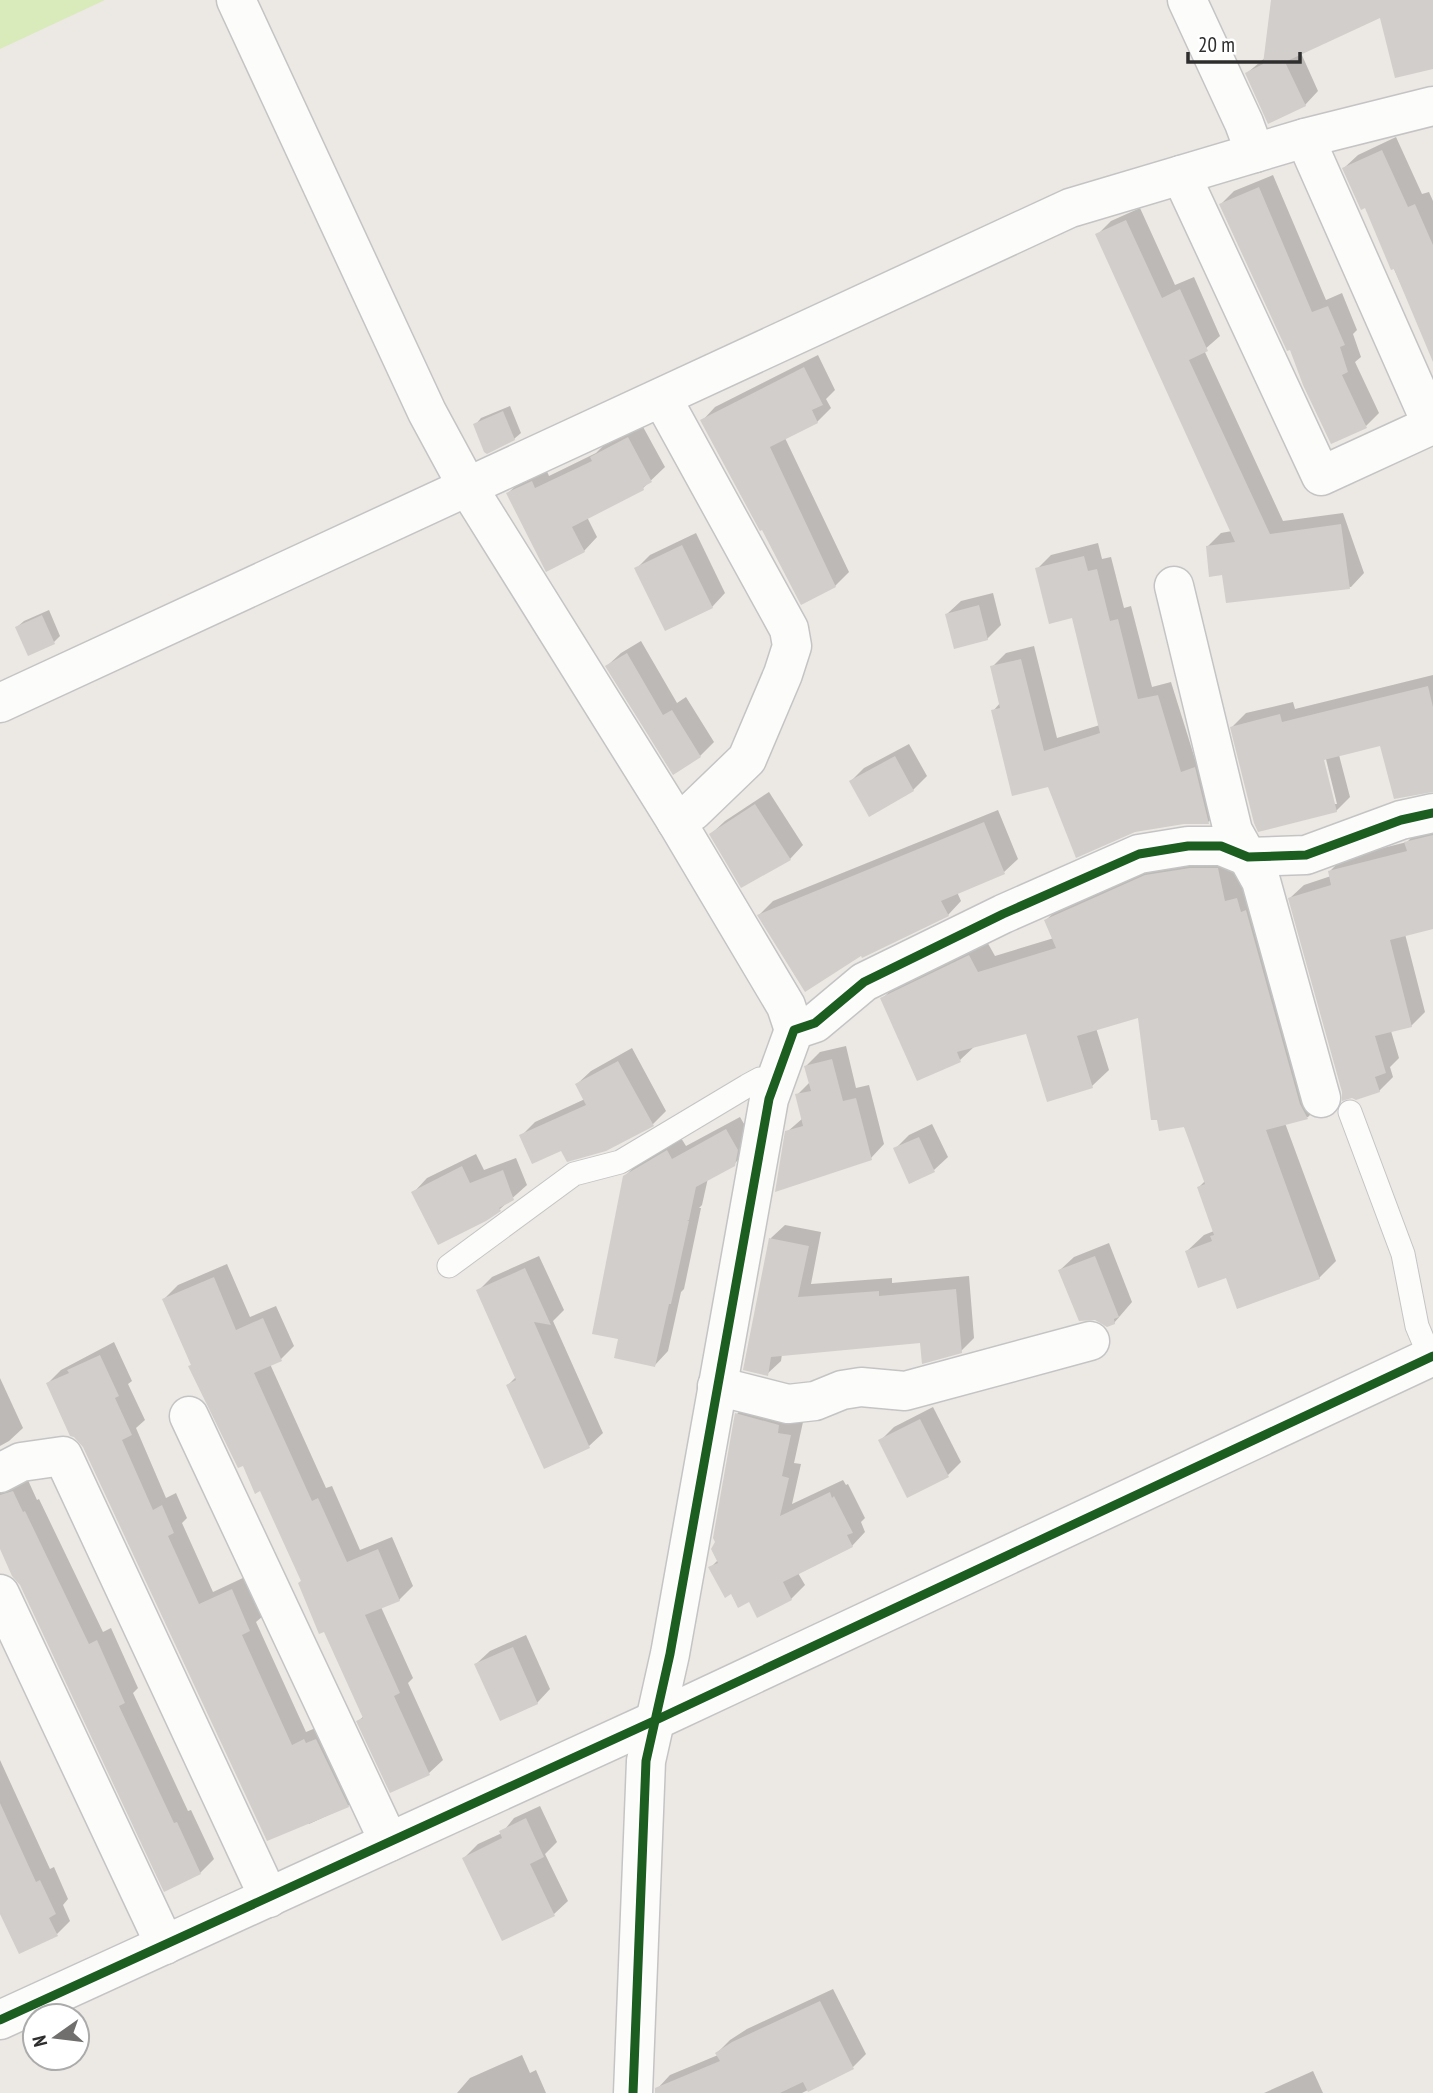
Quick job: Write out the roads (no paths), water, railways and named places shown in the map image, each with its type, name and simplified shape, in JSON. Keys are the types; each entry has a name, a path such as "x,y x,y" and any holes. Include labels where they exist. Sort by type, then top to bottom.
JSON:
{"street":[{"path":"236,0 427,412 467,486 676,821 786,1006 794,1030 769,1099 670,1654 646,1760 633,2093"},
{"path":"1187,0 1244,123 1255,153"},
{"path":"0,703 1070,208 1305,138 1433,106"},
{"path":"1181,175 1321,476 1432,425 1305,138"},
{"path":"662,398 789,629 792,646 747,760 693,811 676,821"},
{"path":"1174,586 1233,831 1261,881 1336,1105"},
{"path":"794,1030 815,1023 864,982 1003,914 1139,854 1188,846 1220,846 1248,857 1306,855 1401,820 1433,813"},
{"path":"718,1386 788,1404 815,1401 842,1390 860,1387 905,1391 1090,1341"},
{"path":"0,2020 656,1720 1432,1359"},
{"path":"189,1416 389,1842"},
{"path":"0,1473 21,1462 62,1456 269,1898"},
{"path":"0,1594 165,1945"}],"lane":[{"path":"449,1266 574,1174 620,1161 760,1079 776,1079"},
{"path":"1336,1105 1402,1254 1417,1326 1432,1359"}]}
